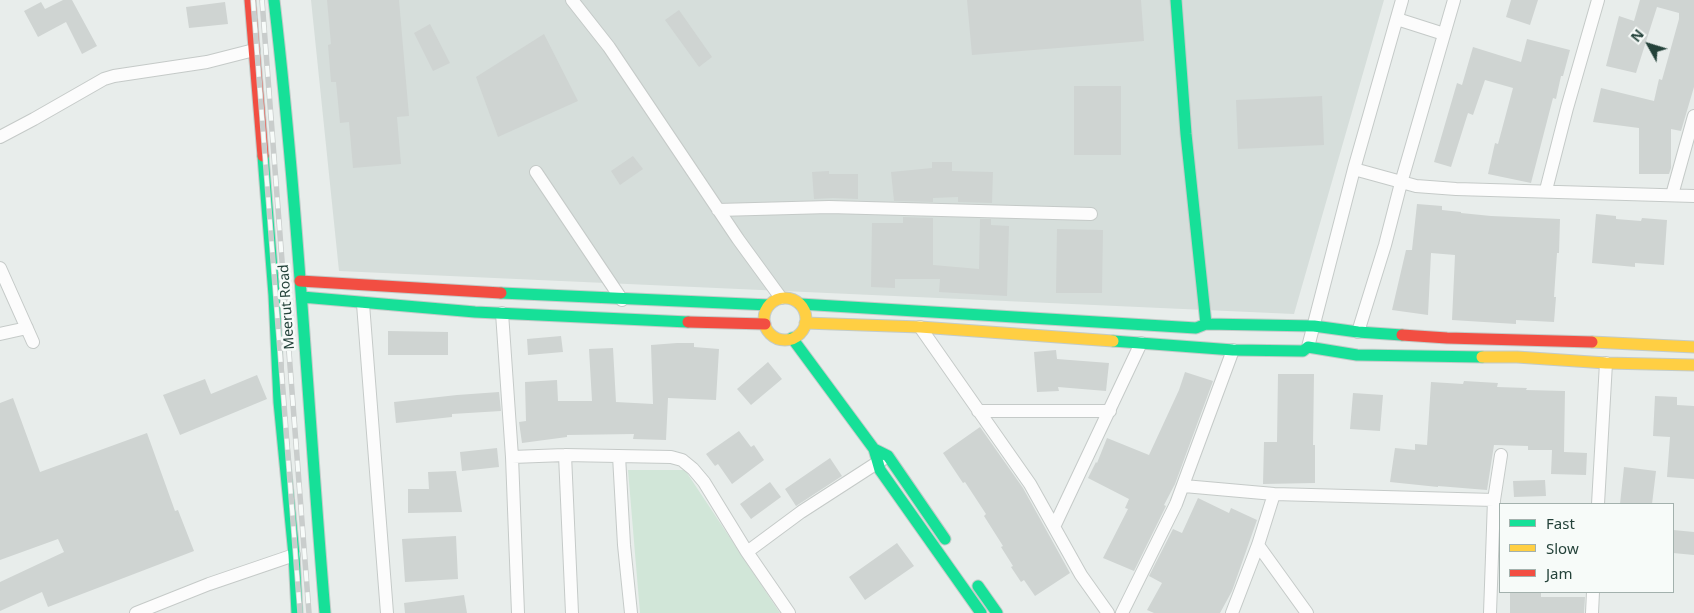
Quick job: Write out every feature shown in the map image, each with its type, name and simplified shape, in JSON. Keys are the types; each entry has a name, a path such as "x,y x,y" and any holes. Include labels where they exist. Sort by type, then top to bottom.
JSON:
{"street":[{"name":"Meerut Road","path":"250,0 254,50 314,479 325,613"},
{"name":"Meerut Road","path":"274,0 283,78 286,280 288,296 279,405 294,555 297,613"},
{"path":"572,0 609,47 761,273 781,298"},
{"path":"1176,0 1187,144 1206,324"},
{"path":"1308,348 1354,169 1402,0"},
{"path":"1358,332 1385,245 1400,183 1454,0"},
{"path":"1546,190 1598,0"},
{"path":"1397,19 1444,34"},
{"path":"0,137 104,79 207,62 254,50"},
{"path":"1672,194 1694,116"},
{"path":"1354,169 1416,186 1456,189 1546,190 1694,196"},
{"path":"536,172 622,300"},
{"path":"718,210 839,207 1091,214"},
{"path":"0,268 32,342"},
{"path":"286,280 622,300 770,305"},
{"path":"343,301 344,284"},
{"path":"288,296 363,304 502,313 677,322 765,324"},
{"path":"781,298 794,300 800,304 806,316 805,323 800,332 792,338 785,339 772,335 765,324 766,310 781,298"},
{"path":"363,304 387,613"},
{"path":"800,304 1196,328 1206,324 1314,326 1358,332 1447,338 1694,347"},
{"path":"502,313 512,457 518,613"},
{"path":"805,323 920,327 1233,350 1304,351 1308,348 1357,354 1517,357 1606,363 1694,365"},
{"path":"920,327 1030,484 1081,575 1108,613"},
{"path":"0,334 27,328"},
{"path":"792,338 874,449 954,552"},
{"path":"1054,527 1141,344"},
{"path":"1122,613 1184,486 1233,350"},
{"path":"1598,503 1606,363"},
{"path":"978,411 1110,411"},
{"path":"512,457 565,455 671,457 682,460 704,482 747,552 789,613"},
{"path":"565,455 572,613"},
{"path":"1490,613 1494,500 1501,455"},
{"path":"619,456 630,613"},
{"path":"747,552 801,512 882,459"},
{"path":"882,459 981,613"},
{"path":"1184,486 1274,494 1494,500"},
{"path":"1232,613 1258,545 1274,494"},
{"path":"1258,545 1307,613"},
{"path":"136,613 209,584 294,555"},
{"path":"970,575 996,613"},
{"path":"1592,613 1593,593"}],"shaded area":[{"path":"311,0 1384,0 1294,314 339,271"}],"green space":[{"path":"628,470 685,470 780,613 640,613"}],"building":[{"path":"63,0 72,0 97,46 82,54 66,22 38,37 24,11 41,2 45,9"},
{"path":"327,0 399,0 409,116 397,117 401,164 353,168 349,122 340,123 336,82 331,82 328,45 331,44"},
{"path":"967,0 1141,0 1144,41 972,55"},
{"path":"1511,0 1538,0 1530,25 1506,17"},
{"path":"1640,0 1694,0 1694,87 1681,131 1671,129 1671,168 1669,174 1639,174 1639,128 1593,122 1601,88 1654,101 1659,79 1662,80 1679,13 1657,7 1636,73 1606,66 1619,16 1634,21"},
{"path":"225,2 228,24 189,28 186,7"},
{"path":"679,10 712,57 699,67 665,20"},
{"path":"430,24 450,63 433,71 414,33"},
{"path":"544,34 578,101 498,137 476,77"},
{"path":"1527,39 1570,50 1563,76 1561,76 1556,99 1553,98 1531,183 1488,174 1495,143 1498,144 1513,88 1485,80 1473,115 1468,113 1451,167 1434,162 1457,83 1462,85 1473,47 1521,62"},
{"path":"1074,86 1121,86 1121,155 1074,155"},
{"path":"1322,96 1324,145 1238,149 1236,100"},
{"path":"633,156 643,169 620,185 611,171"},
{"path":"932,162 952,162 952,171 993,172 992,203 958,202 958,197 933,198 933,202 894,201 891,172 932,168"},
{"path":"829,171 829,174 858,174 858,199 814,199 812,172"},
{"path":"1417,204 1442,206 1442,210 1461,213 1560,219 1554,322 1516,320 1516,324 1452,320 1455,255 1431,253 1428,315 1392,310 1406,250 1412,250"},
{"path":"1596,214 1616,216 1616,219 1641,221 1642,218 1667,220 1664,265 1635,263 1635,267 1592,263"},
{"path":"903,217 933,218 933,265 979,269 980,219 991,219 991,225 1009,226 1007,296 939,292 940,279 895,279 895,288 871,287 872,223 903,223"},
{"path":"1057,229 1103,230 1102,293 1056,293"},
{"path":"388,331 448,332 448,355 388,355"},
{"path":"561,336 563,352 528,355 527,339"},
{"path":"694,343 694,347 719,349 716,400 668,398 666,440 633,439 634,434 567,435 567,437 522,443 519,422 526,421 525,382 557,380 558,401 592,401 589,349 613,348 616,402 653,404 651,345"},
{"path":"1056,350 1057,359 1109,363 1106,391 1058,387 1059,391 1037,392 1034,352"},
{"path":"768,362 782,379 751,405 737,389"},
{"path":"1185,372 1213,381 1175,484 1164,505 1166,506 1134,571 1103,558 1128,509 1125,508 1129,499 1088,478 1097,463 1107,438 1149,455 1179,390"},
{"path":"1278,374 1314,374 1313,445 1315,445 1315,483 1263,484 1264,442 1277,442"},
{"path":"257,375 267,399 180,435 163,395 205,379 211,394"},
{"path":"1464,381 1498,383 1497,387 1527,388 1526,390 1565,391 1564,452 1587,453 1586,475 1551,474 1552,450 1528,450 1528,446 1494,445 1487,490 1390,482 1395,448 1415,450 1415,444 1427,445 1431,382 1463,384"},
{"path":"499,392 501,411 452,414 452,417 396,423 394,402"},
{"path":"1353,393 1383,395 1380,431 1350,429"},
{"path":"1655,396 1677,397 1677,405 1694,406 1694,479 1667,477 1670,437 1653,436"},
{"path":"13,398 40,472 147,433 175,511 178,510 194,551 48,607 42,592 0,611 0,582 64,552 58,539 0,560 0,403"},
{"path":"980,427 1023,488 1070,573 1035,596 1024,580 1021,582 1011,567 1013,566 1001,547 1003,546 984,516 986,514 943,453"},
{"path":"739,431 751,447 754,445 764,460 732,484 718,464 715,466 706,454"},
{"path":"497,448 499,467 462,471 460,452"},
{"path":"830,458 842,476 796,506 785,489"},
{"path":"1624,467 1656,471 1652,503 1620,503"},
{"path":"456,471 462,512 408,513 408,489 429,489 428,472"},
{"path":"1545,480 1546,496 1514,497 1513,481"},
{"path":"770,482 781,497 751,519 740,504"},
{"path":"1198,498 1229,513 1231,508 1257,520 1232,591 1220,613 1154,613 1147,610 1162,583 1149,576 1173,529 1182,533"},
{"path":"1674,530 1694,532 1694,555 1674,553"},
{"path":"456,536 458,579 405,582 402,539"},
{"path":"897,543 914,566 865,600 849,577"},
{"path":"1510,593 1541,593 1541,597 1585,597 1584,613 1510,613"},
{"path":"464,595 467,613 405,613 404,603"}],"railway":[{"path":"253,0 300,613"},
{"path":"262,0 309,613"}],"traffic: fast":[{"path":"274,0 290,153 325,613"},
{"path":"1176,0 1186,134 1206,324"},
{"path":"263,156 274,295 279,402 294,555 297,613"},
{"path":"501,293 769,305"},
{"path":"302,297 475,312 688,322"},
{"path":"800,304 1196,328 1206,324 1314,326 1402,335"},
{"path":"792,338 874,449 880,470 981,613"},
{"path":"1113,341 1233,350 1303,351 1308,347 1357,355 1482,357"},
{"path":"874,449 888,456 945,539"},
{"path":"978,586 997,613"}],"traffic: slow":[{"path":"785,298 800,304 806,319 800,334 785,340 770,334 764,319 770,304 785,298"},
{"path":"805,323 920,327 1113,341"},
{"path":"1592,342 1694,347"},
{"path":"1482,357 1694,365"}],"traffic: jam":[{"path":"250,0 263,156"},
{"path":"300,281 501,293"},
{"path":"688,322 765,324"},
{"path":"1402,335 1592,342"}]}
